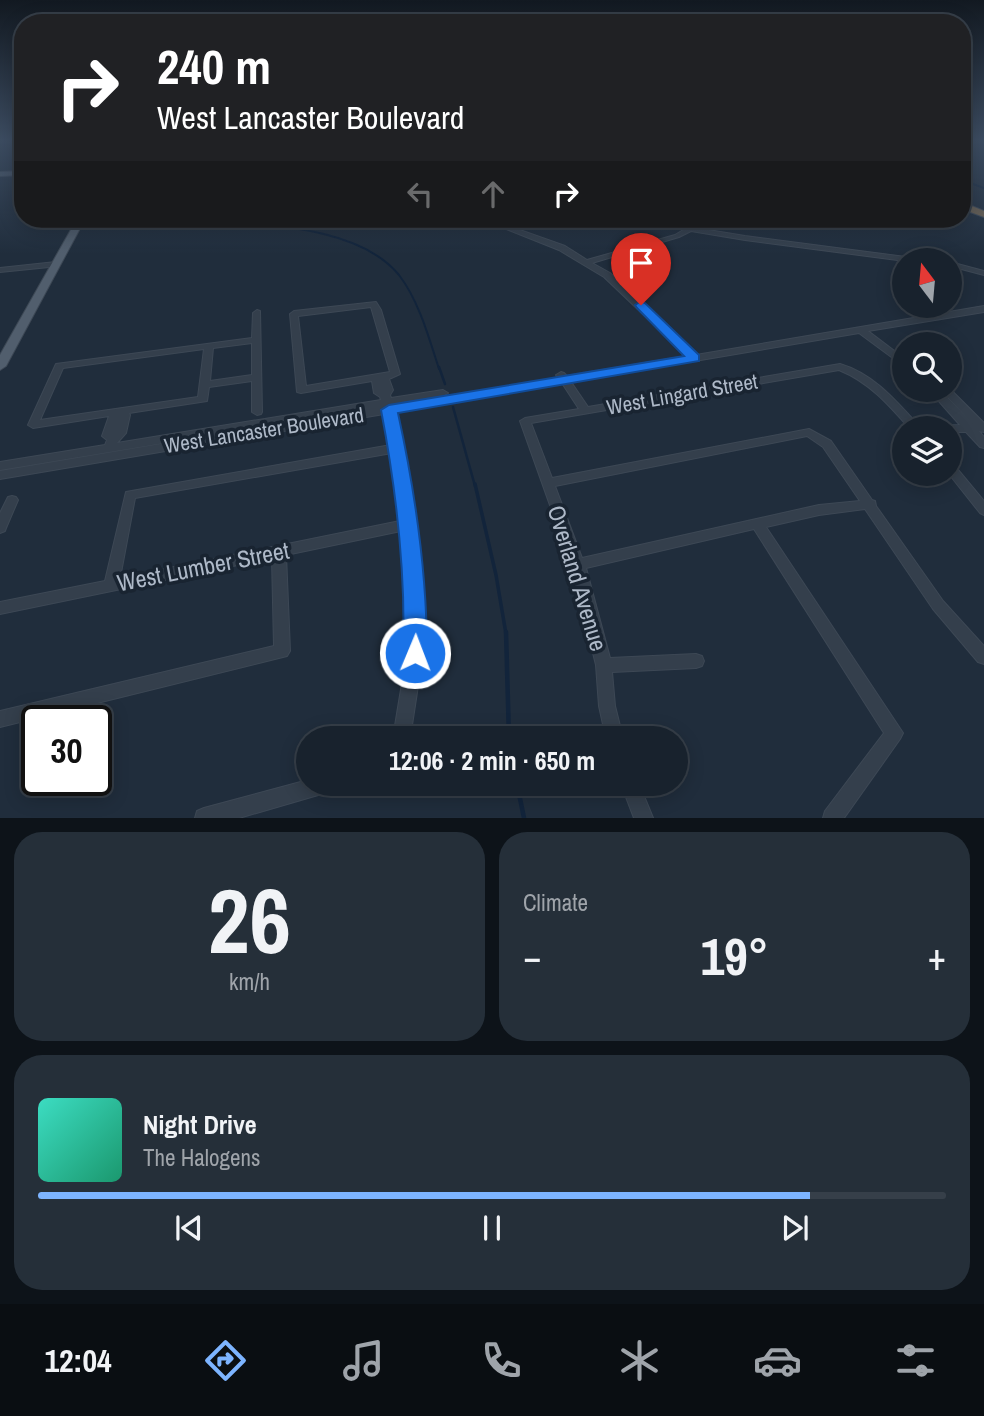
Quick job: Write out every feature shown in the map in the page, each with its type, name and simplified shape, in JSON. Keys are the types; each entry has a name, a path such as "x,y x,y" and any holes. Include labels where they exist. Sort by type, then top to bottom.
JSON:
{"main road":[{"path":"0,366 76,228"}],"street":[{"path":"510,228 536,237 587,262 625,290 691,355"},
{"path":"587,262 653,244 691,229 821,250 892,258"},
{"path":"0,270 57,264"},
{"path":"962,267 984,273"},
{"path":"379,378 395,374 373,304 294,314 301,390 379,378 385,380 388,390 387,402 397,448 416,601 415,640 404,726"},
{"name":"West Lancaster Boulevard","path":"862,330 984,304"},
{"name":"West Lancaster Boulevard","path":"0,466 111,443 562,377 984,309"},
{"path":"257,313 257,412"},
{"path":"862,330 892,347"},
{"path":"862,330 892,354"},
{"path":"209,346 203,399 33,425 59,366 209,346 256,340"},
{"name":"West Lingard Street","path":"525,421 840,367 855,372 885,396 904,416"},
{"path":"205,385 257,377"},
{"path":"562,377 586,410"},
{"name":"West Lancaster Boulevard","path":"0,475 387,402"},
{"path":"945,402 984,444"},
{"path":"958,402 984,428"},
{"path":"111,443 120,433 125,415 121,412"},
{"name":"Overland Avenue","path":"525,421 578,564 604,665 611,726"},
{"path":"962,428 984,428"},
{"path":"549,482 808,432 827,444 871,504 938,605 984,657"},
{"path":"111,585 130,495 397,448"},
{"path":"962,483 984,510"},
{"path":"0,528 12,500"},
{"path":"578,564 819,510 871,504"},
{"path":"757,523 894,733 832,817"},
{"name":"West Lumber Street","path":"0,608 407,525"},
{"path":"0,719 282,651 279,551"},
{"path":"604,665 696,661"},
{"path":"204,817 296,792"},
{"path":"634,796 644,817"}],"waterway":[{"path":"971,183 984,188"},
{"path":"294,228 359,246 381,258 399,275 423,320 439,369"},
{"path":"439,367 445,384"},
{"path":"453,407 475,486"},
{"path":"475,484 496,575 506,634"},
{"path":"506,632 509,726"},
{"path":"519,796 524,818"}],"route":[{"path":"415,653 416,601 397,448 389,410 694,358 641,305"}]}
